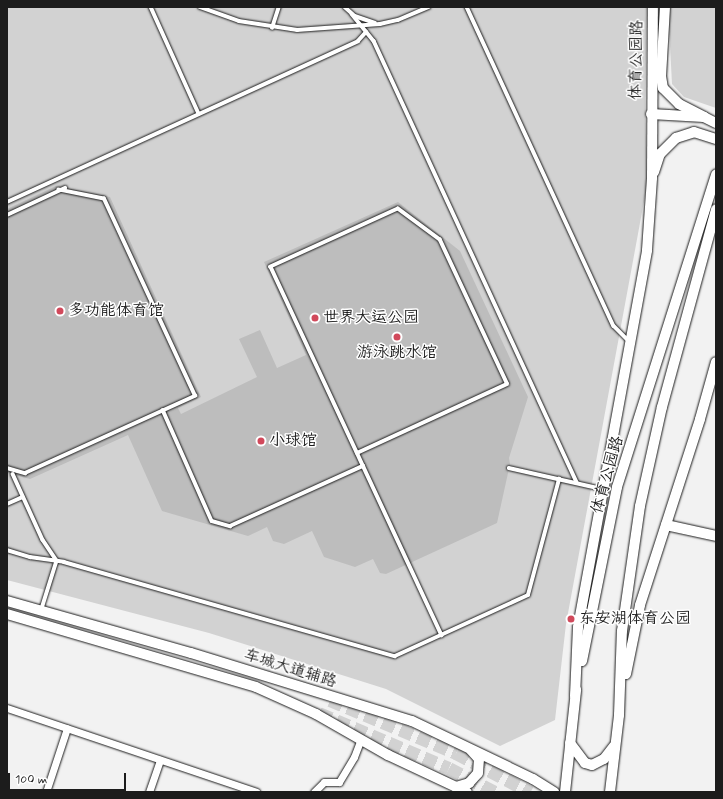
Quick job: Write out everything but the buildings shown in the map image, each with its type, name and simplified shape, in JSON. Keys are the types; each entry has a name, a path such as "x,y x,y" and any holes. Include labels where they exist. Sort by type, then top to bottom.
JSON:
{"main road":[{"name":"体育公园路","path":"652,178 651,114 653,7"},
{"name":"体育公园路","path":"665,7 661,76 663,88 679,104 716,123"},
{"path":"651,114 704,117"},
{"path":"575,696 578,627 647,250 652,178 660,154 676,138 694,132 716,139"},
{"name":"体育公园路","path":"565,792 575,696 617,487 716,174"},
{"path":"619,716 622,631 640,506 662,407 716,209"},
{"path":"610,792 619,716 640,605 716,362"},
{"path":"666,525 716,536"},
{"name":"车城大道辅路","path":"7,601 42,610 412,721 533,779 554,792"},
{"name":"车城大道辅路","path":"7,614 256,688 316,714 361,740 467,792"},
{"path":"570,743 580,758 592,765 604,759 615,745"},
{"path":"456,787 470,783 478,773 479,758 471,749"}],"street":[{"path":"7,708 245,790 256,792"},
{"path":"46,792 67,728"},
{"path":"314,792 324,782 338,782 354,757 361,740"},
{"path":"149,792 160,760"}],"lane":[{"path":"151,7 199,114"},
{"path":"200,7 239,21 272,28 297,30 380,24 398,20 428,7"},
{"path":"272,28 279,7"},
{"path":"345,7 374,41 577,483"},
{"path":"467,7 614,326 631,343"},
{"path":"348,27 354,22 352,14"},
{"path":"352,14 364,20 380,24"},
{"path":"7,202 358,41 366,32"},
{"path":"7,215 64,188"},
{"path":"7,468 25,473 195,396 104,200 59,190"},
{"path":"357,453 507,384 440,240 398,208 271,267 363,466 442,635"},
{"path":"163,410 212,520 230,526 363,466"},
{"path":"509,468 603,489"},
{"path":"13,474 43,540 57,561"},
{"path":"7,550 57,561 395,656 528,595 559,479"},
{"path":"7,504 23,497"},
{"path":"42,610 57,561"}],"shaded area":[{"name":"世界大运公园","path":"7,7 647,7 645,99 647,185 566,624 555,720 500,746 386,689 209,633 7,580"},
{"path":"668,7 716,7 716,108 684,97 672,84"}],"tunnel":[{"path":"330,700 456,753 530,792"},
{"path":"319,713 449,768 495,792"}],"place":[{"name":"多功能体育馆","path":"60,311"},
{"name":"世界大运公园","path":"315,318"},
{"name":"游泳跳水馆","path":"397,337"},
{"name":"小球馆","path":"261,441"},
{"name":"东安湖体育公园","path":"571,619"}]}
